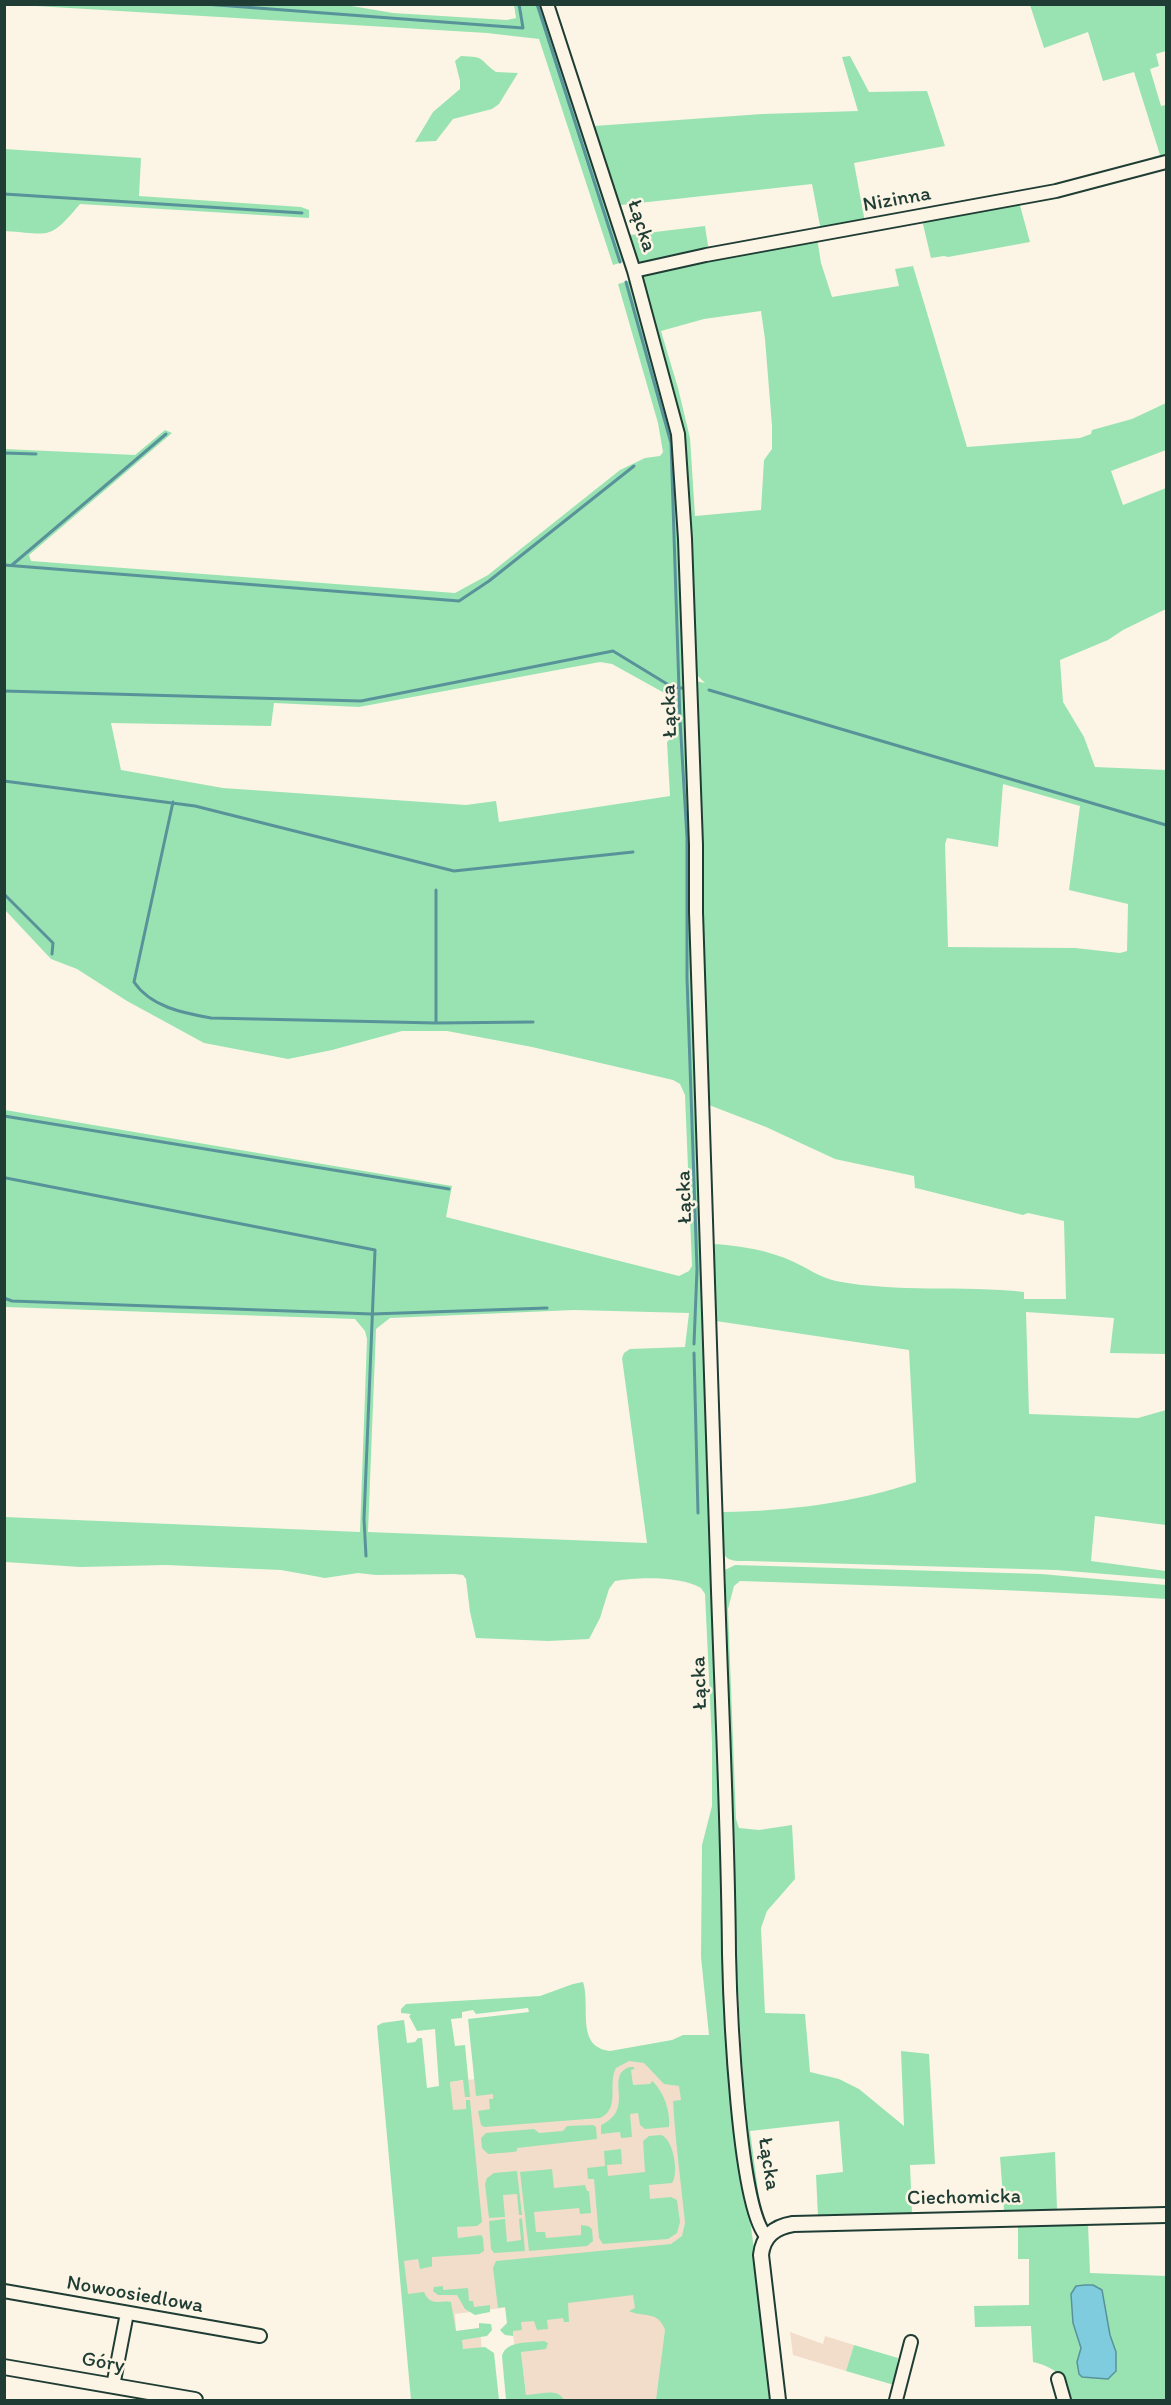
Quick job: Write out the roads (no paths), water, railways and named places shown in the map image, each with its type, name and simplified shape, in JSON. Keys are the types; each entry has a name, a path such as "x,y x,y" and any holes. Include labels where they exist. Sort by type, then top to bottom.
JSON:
{"street":[{"name":"Łącka","path":"547,4 634,271 674,414 680,451 696,845 696,912 725,1787 729,1990 735,2079 748,2180 757,2222 761,2231 767,2236"},
{"name":"Nizinna","path":"634,271 706,255 1056,191 1167,162"},
{"name":"Ciechomicka","path":"767,2236 778,2228 793,2224 1167,2215"},
{"path":"767,2236 761,2250 761,2260 778,2400"},
{"name":"Nowoosiedlowa","path":"4,2291 260,2336"},
{"path":"113,2386 127,2313"},
{"path":"896,2400 911,2342"},
{"name":"Góry","path":"4,2367 195,2400"},
{"path":"1058,2379 1064,2400"}],"water":[{"path":"1093,2285 1102,2290 1110,2335 1116,2352 1116,2371 1108,2379 1082,2377 1079,2374 1077,2362 1081,2348 1073,2323 1071,2294 1076,2286"}],"waterway":[{"path":"204,4 523,28 519,4"},
{"path":"537,4 620,262"},
{"path":"4,194 302,213"},
{"path":"626,282 671,443 680,720 687,838 687,978 697,1269 694,1344"},
{"path":"12,565 166,434"},
{"path":"4,453 36,454"},
{"path":"4,565 459,601 489,581 634,466"},
{"path":"4,691 361,701 613,651 672,687 682,688"},
{"path":"709,690 1166,825"},
{"path":"4,781 195,806 454,871 633,852"},
{"path":"173,802 134,982 141,991 158,1003 168,1008 211,1018 436,1023 533,1022"},
{"path":"436,890 436,1023"},
{"path":"4,894 53,943 52,954"},
{"path":"4,1116 449,1189"},
{"path":"6,1178 375,1250 364,1519 366,1556"},
{"path":"4,1298 12,1301 372,1314 547,1308"},
{"path":"694,1353 698,1513"}]}
